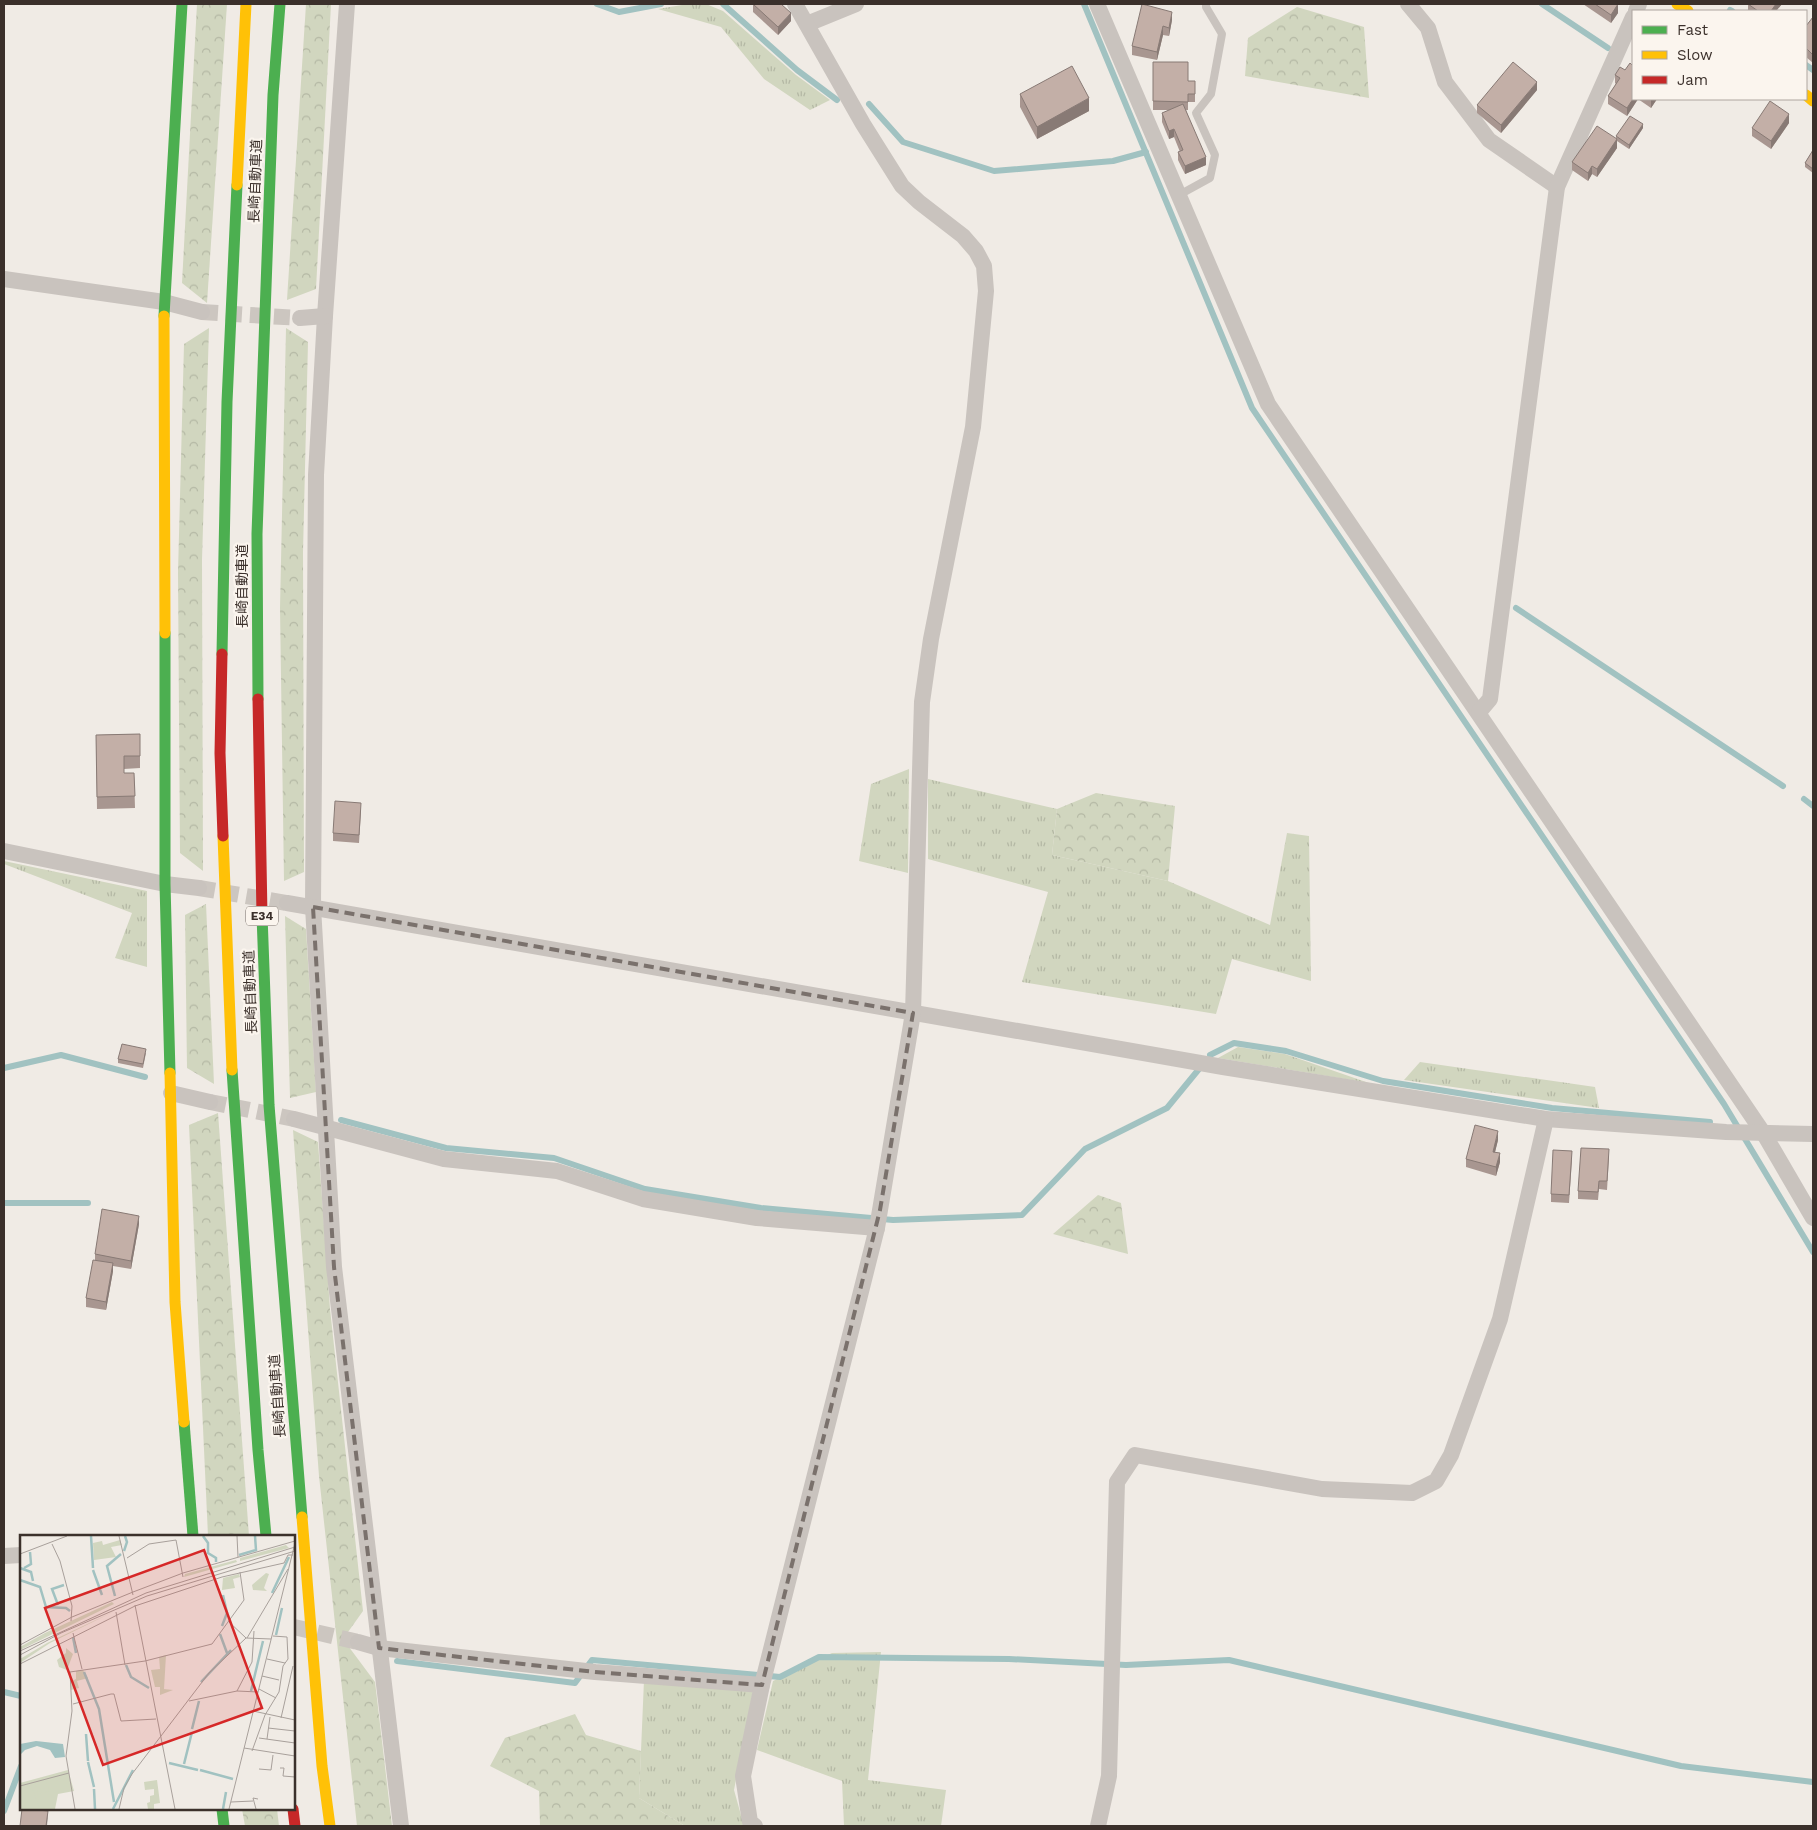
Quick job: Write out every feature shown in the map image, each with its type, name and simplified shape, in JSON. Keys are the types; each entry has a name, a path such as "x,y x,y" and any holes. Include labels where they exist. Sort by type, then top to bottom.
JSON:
{"main road":[{"path":"182,4 164,302 166,884 175,1302 192,1535"},
{"name":"長崎自動車道","path":"246,4 227,402 220,753 233,1083 257,1440 266,1535"},
{"name":"長崎自動車道","path":"280,4 273,95 257,534 260,870 269,1105 321,1756 330,1826"},
{"path":"222,1810 224,1826"},
{"path":"293,1810 295,1826"}],"street":[{"path":"347,4 316,475 313,907 334,1267 401,1826"},
{"path":"755,1826 750,1822 743,1776 762,1685 877,1228 913,1013 922,702 931,639 973,427 986,291 984,266 976,251 962,236 902,186 863,124 795,4"},
{"path":"807,24 856,4"},
{"path":"1097,4 1268,404 1764,1134 1813,1218"},
{"path":"1408,4 1428,28 1445,82 1490,140 1557,186"},
{"path":"1479,712 1490,699 1557,186 1632,19"},
{"path":"4,279 164,302 202,312"},
{"path":"300,318 325,316"},
{"path":"4,851 166,884 199,888"},
{"path":"286,903 913,1013 1546,1119 1726,1132 1813,1134"},
{"path":"171,1093 210,1102"},
{"path":"1098,1826 1110,1776 1117,1482 1135,1455 1322,1489 1412,1493 1436,1481 1451,1455 1500,1318 1546,1119"},
{"path":"294,1120 326,1126 444,1159 557,1171 643,1198 758,1218 877,1228"},
{"path":"4,1556 20,1555"},
{"path":"358,1642 379,1648 575,1670 762,1685"}],"lane":[{"path":"1179,195 1210,178 1215,155 1196,113 1211,94 1222,34 1206,4"}],"highlighted area":[{"path":"313,907 913,1013 880,1210 762,1685 595,1672 379,1648 334,1267"}],"green space":[{"path":"197,4 227,4 207,303 182,283"},
{"path":"306,4 331,4 316,289 287,300"},
{"path":"688,4 706,4 723,11 796,75 830,100 810,110 764,79 721,27 658,9"},
{"path":"1297,7 1364,27 1369,98 1245,76 1248,38"},
{"path":"209,328 202,560 203,871 180,853 178,573 184,344"},
{"path":"286,328 308,342 303,552 304,872 284,881 280,608"},
{"path":"909,769 908,873 859,861 871,784"},
{"path":"928,779 1057,809 1052,855 1168,881 1270,925 1287,833 1309,836 1311,981 1232,959 1216,1014 1022,982 1048,892 928,859"},
{"path":"1096,793 1175,806 1168,881 1052,855 1057,809"},
{"path":"4,861 147,891 147,967 115,958 132,913 4,864"},
{"path":"206,904 214,1084 187,1068 185,915"},
{"path":"285,916 306,929 316,1092 290,1098"},
{"path":"1238,1047 1285,1054 1369,1083 1218,1058"},
{"path":"1420,1062 1595,1087 1599,1108 1404,1080"},
{"path":"218,1113 249,1535 208,1535 189,1125"},
{"path":"293,1130 318,1142 330,1309 363,1611 343,1639 375,1682 392,1826 357,1826 319,1476"},
{"path":"1098,1195 1121,1203 1128,1254 1053,1234"},
{"path":"881,1652 868,1780 946,1790 941,1826 844,1826 842,1781 757,1750 773,1681 832,1653"},
{"path":"644,1680 753,1691 734,1790 744,1826 685,1826 639,1798"},
{"path":"575,1714 586,1735 641,1751 639,1798 685,1826 540,1826 539,1791 490,1766 505,1738"},
{"path":"242,1810 277,1810 279,1826 245,1826"}],"building":[{"path":"753,4 781,4 791,13 778,27"},
{"path":"1142,4 1172,12 1169,28 1163,26 1157,52 1132,46"},
{"path":"1595,4 1618,4 1611,15"},
{"path":"1748,4 1776,4 1772,10 1757,10"},
{"path":"1813,17 1813,55 1807,49 1807,25"},
{"path":"1153,62 1188,62 1188,81 1195,81 1195,94 1188,94 1188,102 1153,101"},
{"path":"1513,62 1537,82 1501,125 1477,105"},
{"path":"1630,63 1632,65 1632,100 1627,108 1608,96 1620,78 1615,75 1620,67 1625,70"},
{"path":"1072,66 1089,98 1037,127 1020,94"},
{"path":"1770,101 1789,114 1771,141 1752,128"},
{"path":"1183,104 1206,157 1185,166 1178,152 1183,150 1174,129 1169,131 1162,113"},
{"path":"1630,116 1643,124 1629,145 1616,136"},
{"path":"1597,126 1617,139 1597,169 1592,166 1588,173 1572,162"},
{"path":"1813,150 1813,169 1805,163"},
{"path":"140,734 140,756 124,756 124,773 134,773 135,796 97,797 96,735"},
{"path":"335,801 361,803 359,835 333,833"},
{"path":"122,1044 146,1049 143,1064 118,1059"},
{"path":"1475,1125 1498,1131 1493,1152 1500,1153 1496,1167 1466,1159"},
{"path":"1581,1148 1609,1149 1607,1181 1599,1181 1598,1192 1578,1191"},
{"path":"1553,1150 1572,1151 1569,1195 1551,1194"},
{"path":"102,1209 139,1216 131,1261 95,1254"},
{"path":"93,1260 113,1263 106,1302 86,1298"},
{"path":"22,1810 48,1811 46,1826 20,1826"}],"waterway":[{"path":"597,4 619,12 661,4"},
{"path":"723,4 797,70 837,100"},
{"path":"1084,4 1252,408 1724,1104 1813,1252"},
{"path":"1542,4 1608,48"},
{"path":"1807,66 1813,70"},
{"path":"869,104 903,142 994,171 1113,161 1146,152"},
{"path":"1516,608 1783,786"},
{"path":"1804,799 1813,806"},
{"path":"1210,1055 1234,1043 1286,1051 1383,1081 1552,1108 1710,1122"},
{"path":"4,1068 61,1055 145,1077"},
{"path":"341,1120 446,1148 554,1158 645,1189 761,1208 893,1220 1022,1215 1085,1149 1167,1108 1199,1069"},
{"path":"4,1203 88,1203"},
{"path":"397,1661 575,1683 592,1660 780,1677 819,1657 1009,1659 1126,1665 1229,1660 1681,1766 1813,1782"},
{"path":"4,1692 20,1696"},
{"path":"4,1811 20,1769"}],"tunnel":[{"path":"202,312 300,318"},
{"path":"199,888 287,903"},
{"path":"210,1102 294,1119"},
{"path":"295,1627 358,1642"}],"traffic: fast":[{"path":"164,316 182,4"},
{"path":"258,699 257,534 273,95 280,4"},
{"path":"222,654 227,402 237,185"},
{"path":"165,633 165,884 170,1073"},
{"path":"262,915 269,1105 302,1517"},
{"path":"232,1070 258,1450 266,1535"},
{"path":"184,1422 193,1535"},
{"path":"222,1810 224,1826"}],"traffic: slow":[{"path":"237,185 246,4"},
{"path":"1677,4 1686,10"},
{"path":"1807,96 1813,101"},
{"path":"164,316 165,633"},
{"path":"223,836 232,1070"},
{"path":"170,1073 175,1302 184,1422"},
{"path":"302,1517 322,1766 330,1826"}],"traffic: jam":[{"path":"222,654 220,753 223,836"},
{"path":"258,699 262,915"},
{"path":"293,1810 295,1826"}]}
